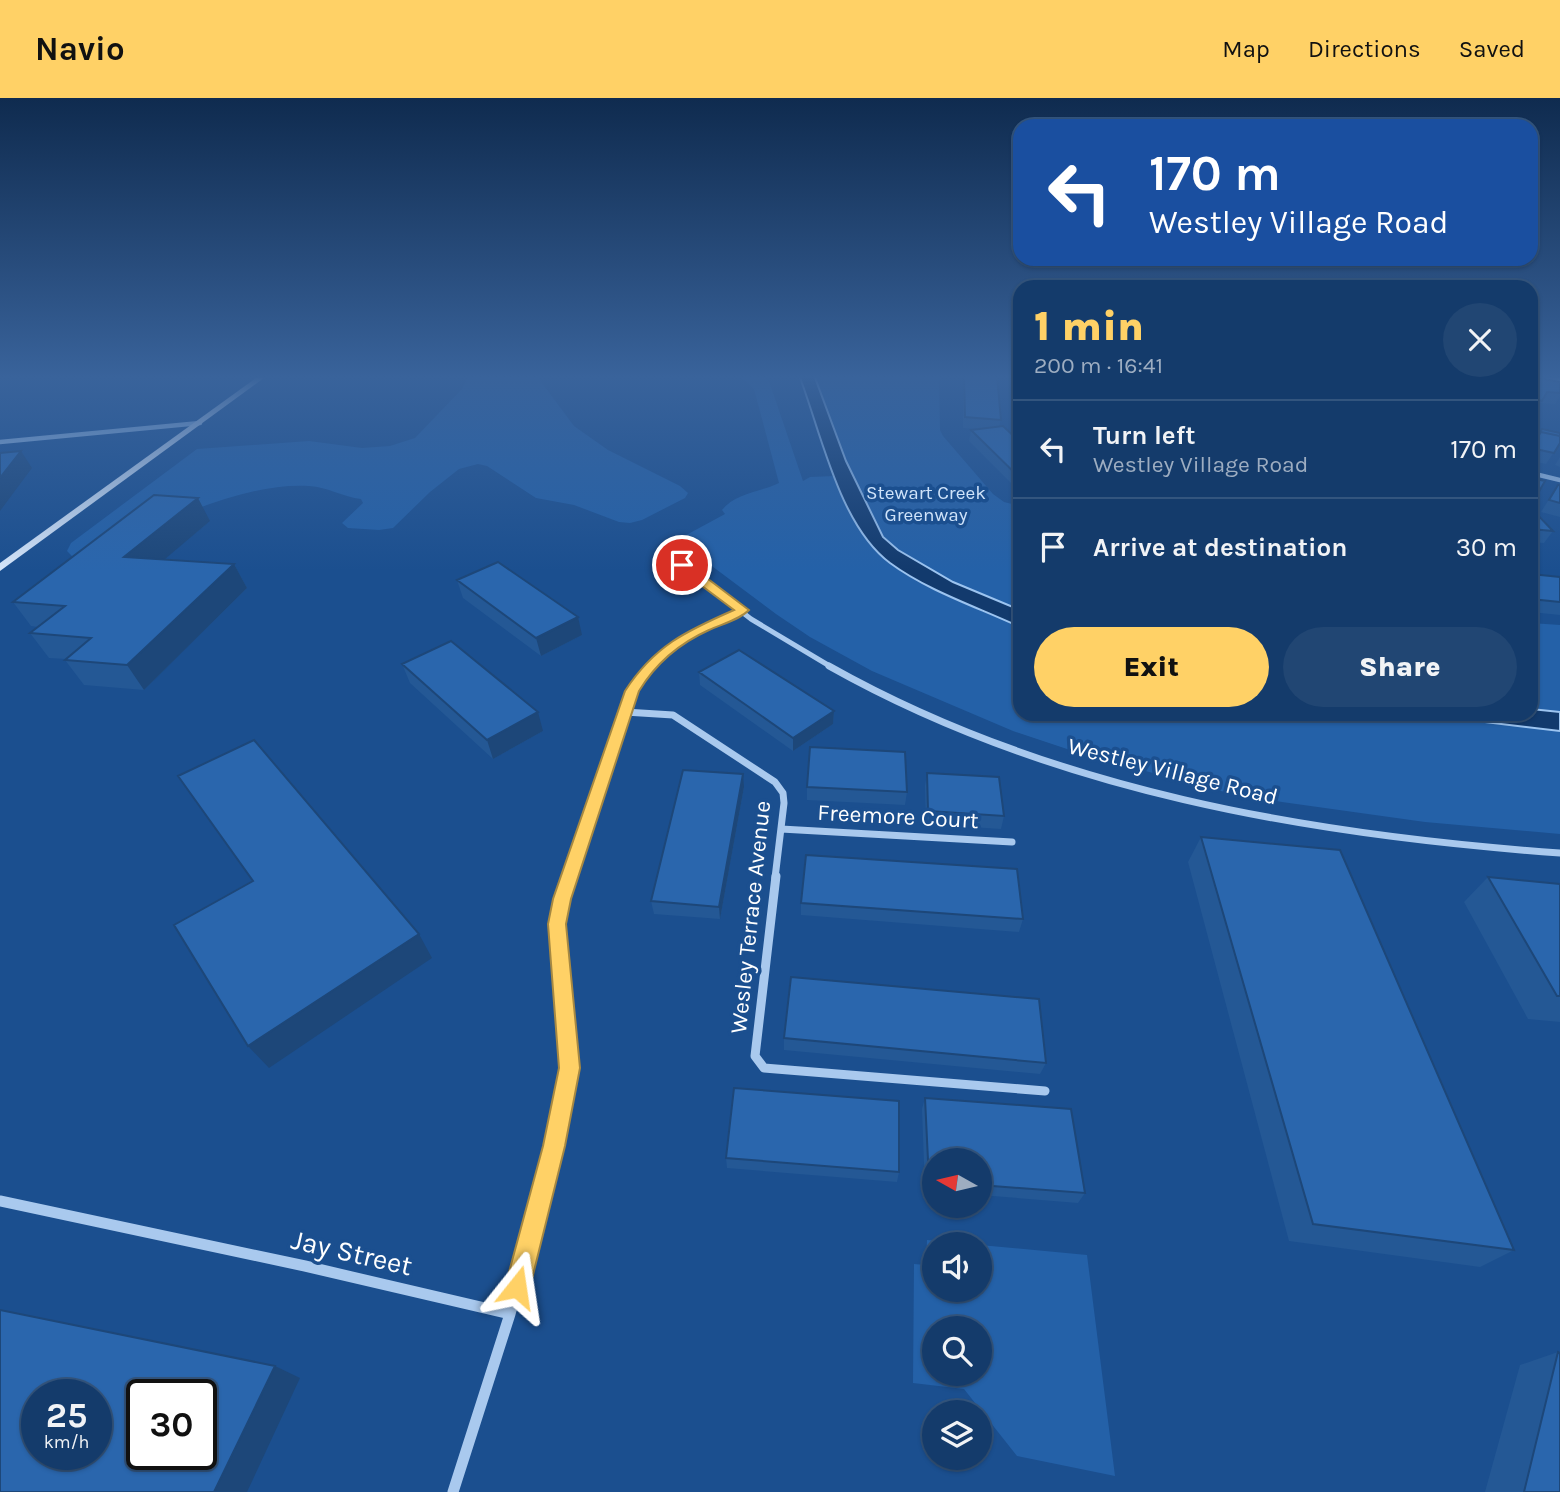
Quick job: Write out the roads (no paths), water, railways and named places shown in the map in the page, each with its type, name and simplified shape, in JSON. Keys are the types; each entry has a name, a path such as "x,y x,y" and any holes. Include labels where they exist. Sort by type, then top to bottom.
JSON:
{"main road":[{"path":"0,568 176,440"}],"street":[{"path":"0,442 20,440"},
{"path":"1538,474 1560,480"},
{"name":"Westley Village Road","path":"662,550 779,638 862,685 979,735 1111,780 1240,812 1401,839 1560,853"},
{"path":"453,1492 510,1314 554,1146 569,1068 557,924 562,899 632,691 642,675 669,647 689,634 742,610"},
{"name":"Wesley Terrace Avenue","path":"625,712 673,715 775,782 783,793 755,1056 758,1063 764,1068 1045,1091"},
{"name":"Freemore Court","path":"781,829 1012,842"},
{"name":"Jay Street","path":"0,1201 292,1263 510,1314"}],"park label":[{"name":"Stewart Creek Greenway","path":"926,503"}]}
